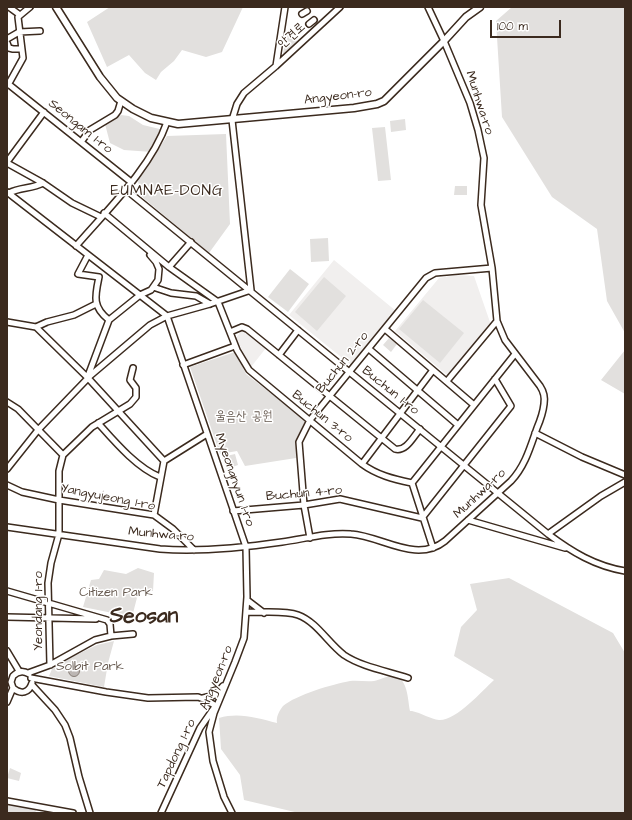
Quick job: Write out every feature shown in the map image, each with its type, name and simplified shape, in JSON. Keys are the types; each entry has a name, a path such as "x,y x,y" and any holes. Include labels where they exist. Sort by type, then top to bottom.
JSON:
{"main road":[{"name":"Angyeon-ro","path":"57,7 100,77 121,101 144,115 167,122 185,124 354,108 377,104 384,101 393,93 466,17 480,7"}],"street":[{"path":"9,7 20,15"},
{"path":"8,84 22,58 18,17 30,7"},
{"path":"251,290 232,120 237,104 244,93 276,66 285,7"},
{"name":"안견로","path":"276,66 340,7"},
{"path":"428,7 444,41"},
{"path":"309,24 314,20"},
{"path":"7,38 19,32 40,31"},
{"name":"Munhwa-ro","path":"7,527 160,549 194,550 246,547 351,534 364,536 409,549 421,550 433,548 445,541 511,481 521,468 535,434 543,408 543,393 540,386 502,335 497,321 492,268 481,205 484,165 480,135 470,103 444,41"},
{"path":"7,43 9,48 21,49"},
{"name":"Seongam 1-ro","path":"8,84 131,182"},
{"path":"81,142 90,130 115,115 121,101"},
{"path":"44,112 7,163 43,183 72,203 103,215 169,268 218,302"},
{"path":"76,246 142,169 156,146 167,122"},
{"path":"43,183 36,187 15,190 8,193 167,316"},
{"path":"125,189 251,290"},
{"path":"169,268 191,242"},
{"path":"88,378 109,320 140,295 151,290 158,280 158,269 156,262 141,245"},
{"path":"88,255 78,274 99,277 95,299 96,304 103,315 109,320"},
{"name":"Buchun 2-ro","path":"310,538 304,505 299,442 310,420 420,284 430,275 435,273 492,268"},
{"path":"153,287 171,292 196,296 210,304"},
{"path":"7,469 38,430 88,378 150,325 167,316 218,302 251,290"},
{"name":"Buchun 1-ro","path":"251,290 548,534 570,550"},
{"name":"Buchun 3-ro","path":"218,302 235,346 249,370 362,464 378,474 412,483"},
{"path":"7,322 36,327 47,322 74,315 96,304"},
{"name":"Myeongnyun 1-ro","path":"167,316 246,547"},
{"path":"447,381 497,321"},
{"path":"36,327 88,378 164,461"},
{"path":"230,332 242,327 246,328 395,449 400,450 405,447 420,429"},
{"path":"385,329 474,404"},
{"path":"279,355 298,330"},
{"path":"183,365 235,346"},
{"path":"368,349 458,425"},
{"path":"433,548 422,518 412,483 515,354"},
{"path":"7,402 18,409 63,455 92,427 130,404 136,398 136,388 130,380 133,368"},
{"path":"362,464 433,370"},
{"path":"422,518 511,406 495,379"},
{"path":"98,423 125,453 151,473 160,477"},
{"path":"154,515 164,461 207,434"},
{"path":"535,434 582,457 625,475"},
{"name":"Yeondang 1-ro","path":"50,665 48,603 49,573 59,534 60,471 63,455"},
{"path":"548,534 601,496 625,482"},
{"name":"Yangyujeong 1-ro","path":"7,485 22,492 59,500 154,515 173,529 194,550"},
{"name":"Buchun 4-ro","path":"233,511 304,505 340,499 422,518"},
{"path":"468,520 570,550 600,565 625,571"},
{"name":"Angyeon-ro","path":"232,813 224,797 210,746 210,726 216,706 244,638 246,612 246,547"},
{"path":"7,591 104,619 110,622 111,636"},
{"path":"246,600 264,613"},
{"path":"246,612 291,614 302,617 338,650 349,657 364,664 408,678"},
{"path":"7,617 104,619"},
{"path":"30,675 91,642 111,636 133,634"},
{"path":"7,651 19,672 106,692 142,698 201,698 215,695 224,684 226,684"},
{"path":"7,702 10,683 14,675 19,672"},
{"path":"30,675 32,685 55,710 65,725 70,738 79,777 90,813"},
{"path":"10,683 18,692 24,692 32,685"},
{"path":"201,698 216,706"},
{"name":"Tapdong 1-ro","path":"161,813 202,725 216,706"},
{"path":"7,801 73,813"}],"shaded area":[{"path":"334,260 396,311 351,365 289,315"},
{"path":"456,275 474,276 491,325 448,376 395,331 439,278"},
{"path":"242,330 247,331 266,348 251,367 236,338"},
{"path":"72,666 76,666 78,667 78,675 72,676 69,673 69,669"}],"green space":[{"path":"110,7 243,7 222,52 206,57 182,50 174,61 161,72 156,80 145,73 129,55 107,67 87,22"},
{"path":"512,7 625,7 625,333 607,301 597,229 552,197 502,117 496,21"},
{"path":"287,30 297,41 283,54"},
{"path":"121,115 129,116 143,125 164,130 152,152 124,150 110,143 105,124"},
{"path":"405,119 406,130 391,132 390,121"},
{"path":"385,127 391,180 378,181 372,128"},
{"path":"226,134 230,224 209,253 141,196 138,181 167,136"},
{"path":"455,186 467,186 467,195 454,195"},
{"path":"328,238 329,261 311,262 310,239"},
{"path":"290,269 309,284 288,312 268,297"},
{"path":"324,277 346,296 317,331 295,312"},
{"path":"423,300 464,333 440,363 399,329"},
{"path":"389,338 397,344 391,352 383,345"},
{"path":"625,350 625,394 601,380"},
{"name":"울음산 공원","path":"235,352 246,374 308,422 298,440 296,458 245,466 237,451 220,454 190,367"},
{"path":"235,454 238,465 227,469 222,457"},
{"name":"Citizen Park","path":"138,568 154,573 153,591 139,590 132,617 83,607 91,580 99,579 104,570 126,574"},
{"path":"509,578 613,633 625,653 625,813 299,813 244,800 240,775 221,749 219,718 226,716 241,716 277,723 278,714 283,706 305,694 343,682 374,681 392,676 398,677 404,683 410,711 439,720 453,716 461,711 494,680 454,656 461,627 477,610 470,584"},
{"name":"Solbit Park","path":"114,641 104,687 49,676 52,669 76,655 97,645"},
{"path":"10,768 21,773 19,781 7,778"},
{"path":"7,803 37,808 35,813 7,813"}],"district":[{"name":"EUMNAE-DONG","path":"167,192"},
{"name":"Seosan","path":"144,618"}]}
